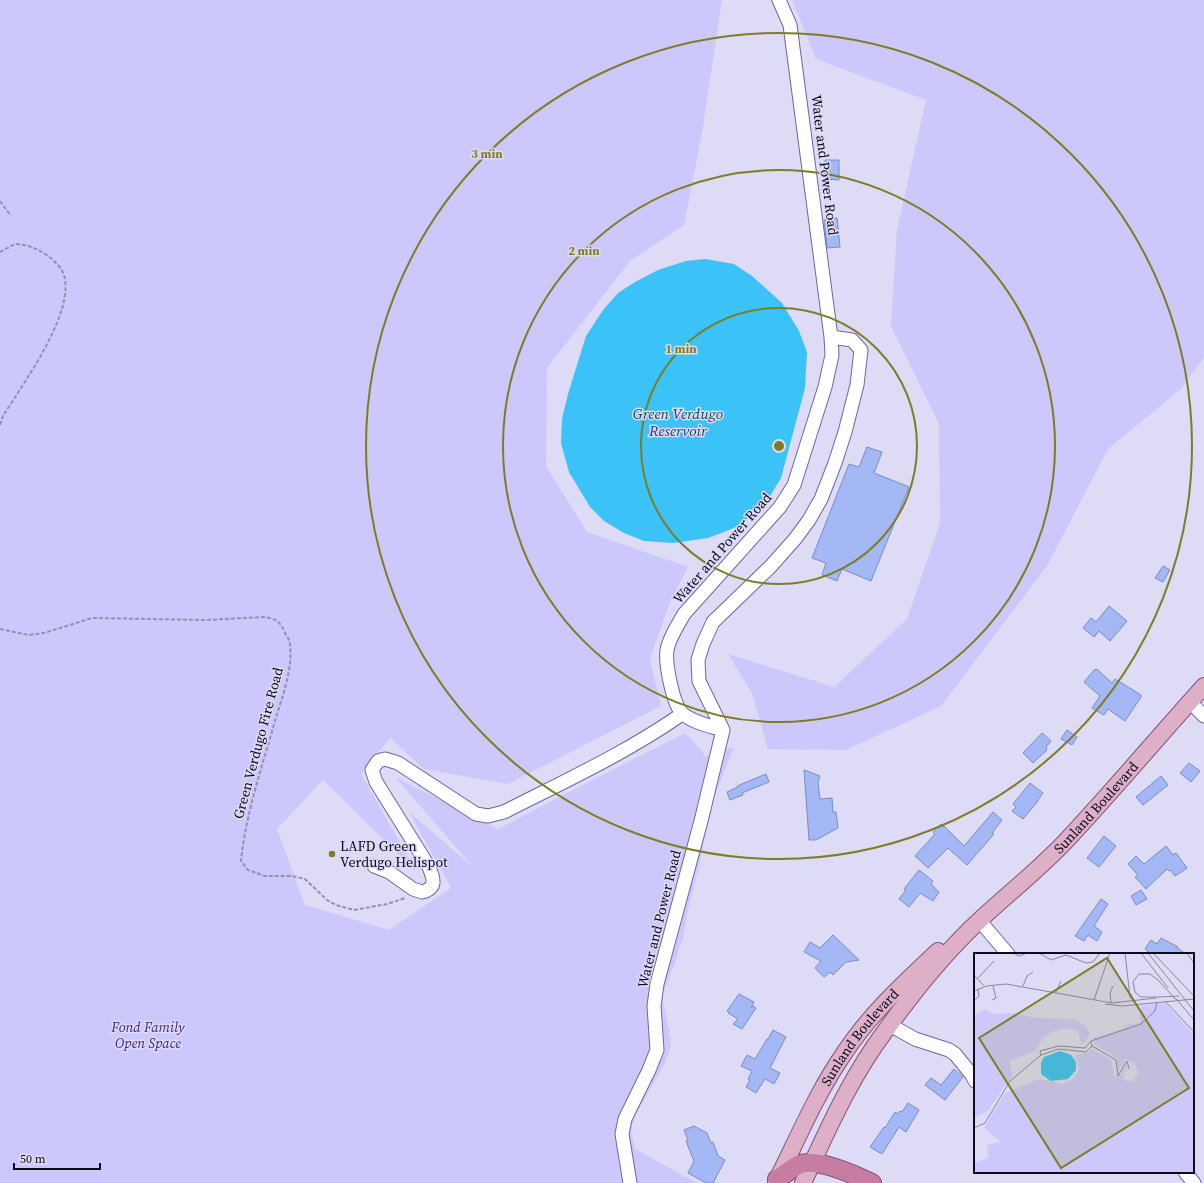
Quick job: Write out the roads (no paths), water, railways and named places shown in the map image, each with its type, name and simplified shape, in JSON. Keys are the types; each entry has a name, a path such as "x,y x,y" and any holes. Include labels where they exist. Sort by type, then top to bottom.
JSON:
{"highway":[{"path":"776,1181 798,1165 812,1162 851,1173 872,1183"}],"main road":[{"name":"Sunland Boulevard","path":"776,1181 823,1086 845,1051 870,1019 907,980 949,941 979,920 1027,879 1063,843 1204,686"},
{"name":"Sunland Boulevard","path":"803,1183 812,1162 863,1063 890,1024 919,987 952,948 979,920"}],"street":[{"name":"Water and Power Road","path":"682,714 672,691 667,668 667,650 676,628 684,614 775,513 794,485 825,387 832,355 831,337 790,25 779,0"},
{"path":"723,730 699,681 698,660 703,644 713,622 771,566 795,539 809,520 821,499 845,432 857,385 861,350 852,340 831,337"},
{"path":"1190,702 1204,716"},
{"path":"374,866 389,872 413,889 422,892 429,890 433,885 433,878 429,867 376,782 372,770 378,761 385,759 398,762 476,814 488,816 504,812 611,758 682,714 703,724 723,730"},
{"name":"Water and Power Road","path":"630,1183 622,1134 624,1120 649,1070 657,1050 654,1006 656,984 701,821 723,730"},
{"path":"979,920 1007,953"},
{"path":"890,1024 915,1039 949,1050 955,1054 974,1079"},
{"path":"1186,1173 1194,1183"}],"water":[{"name":"Green Verdugo Reservoir","path":"705,259 734,264 752,276 782,303 799,331 807,352 805,388 781,478 770,496 751,516 734,528 708,538 673,543 644,541 624,533 604,521 590,507 569,472 561,443 562,419 586,336 603,310 618,293 658,270 686,261"}],"place":[{"name":"LAFD Green Verdugo Helispot","path":"332,854"}],"park label":[{"name":"Fond Family Open Space","path":"148,1036"}]}
